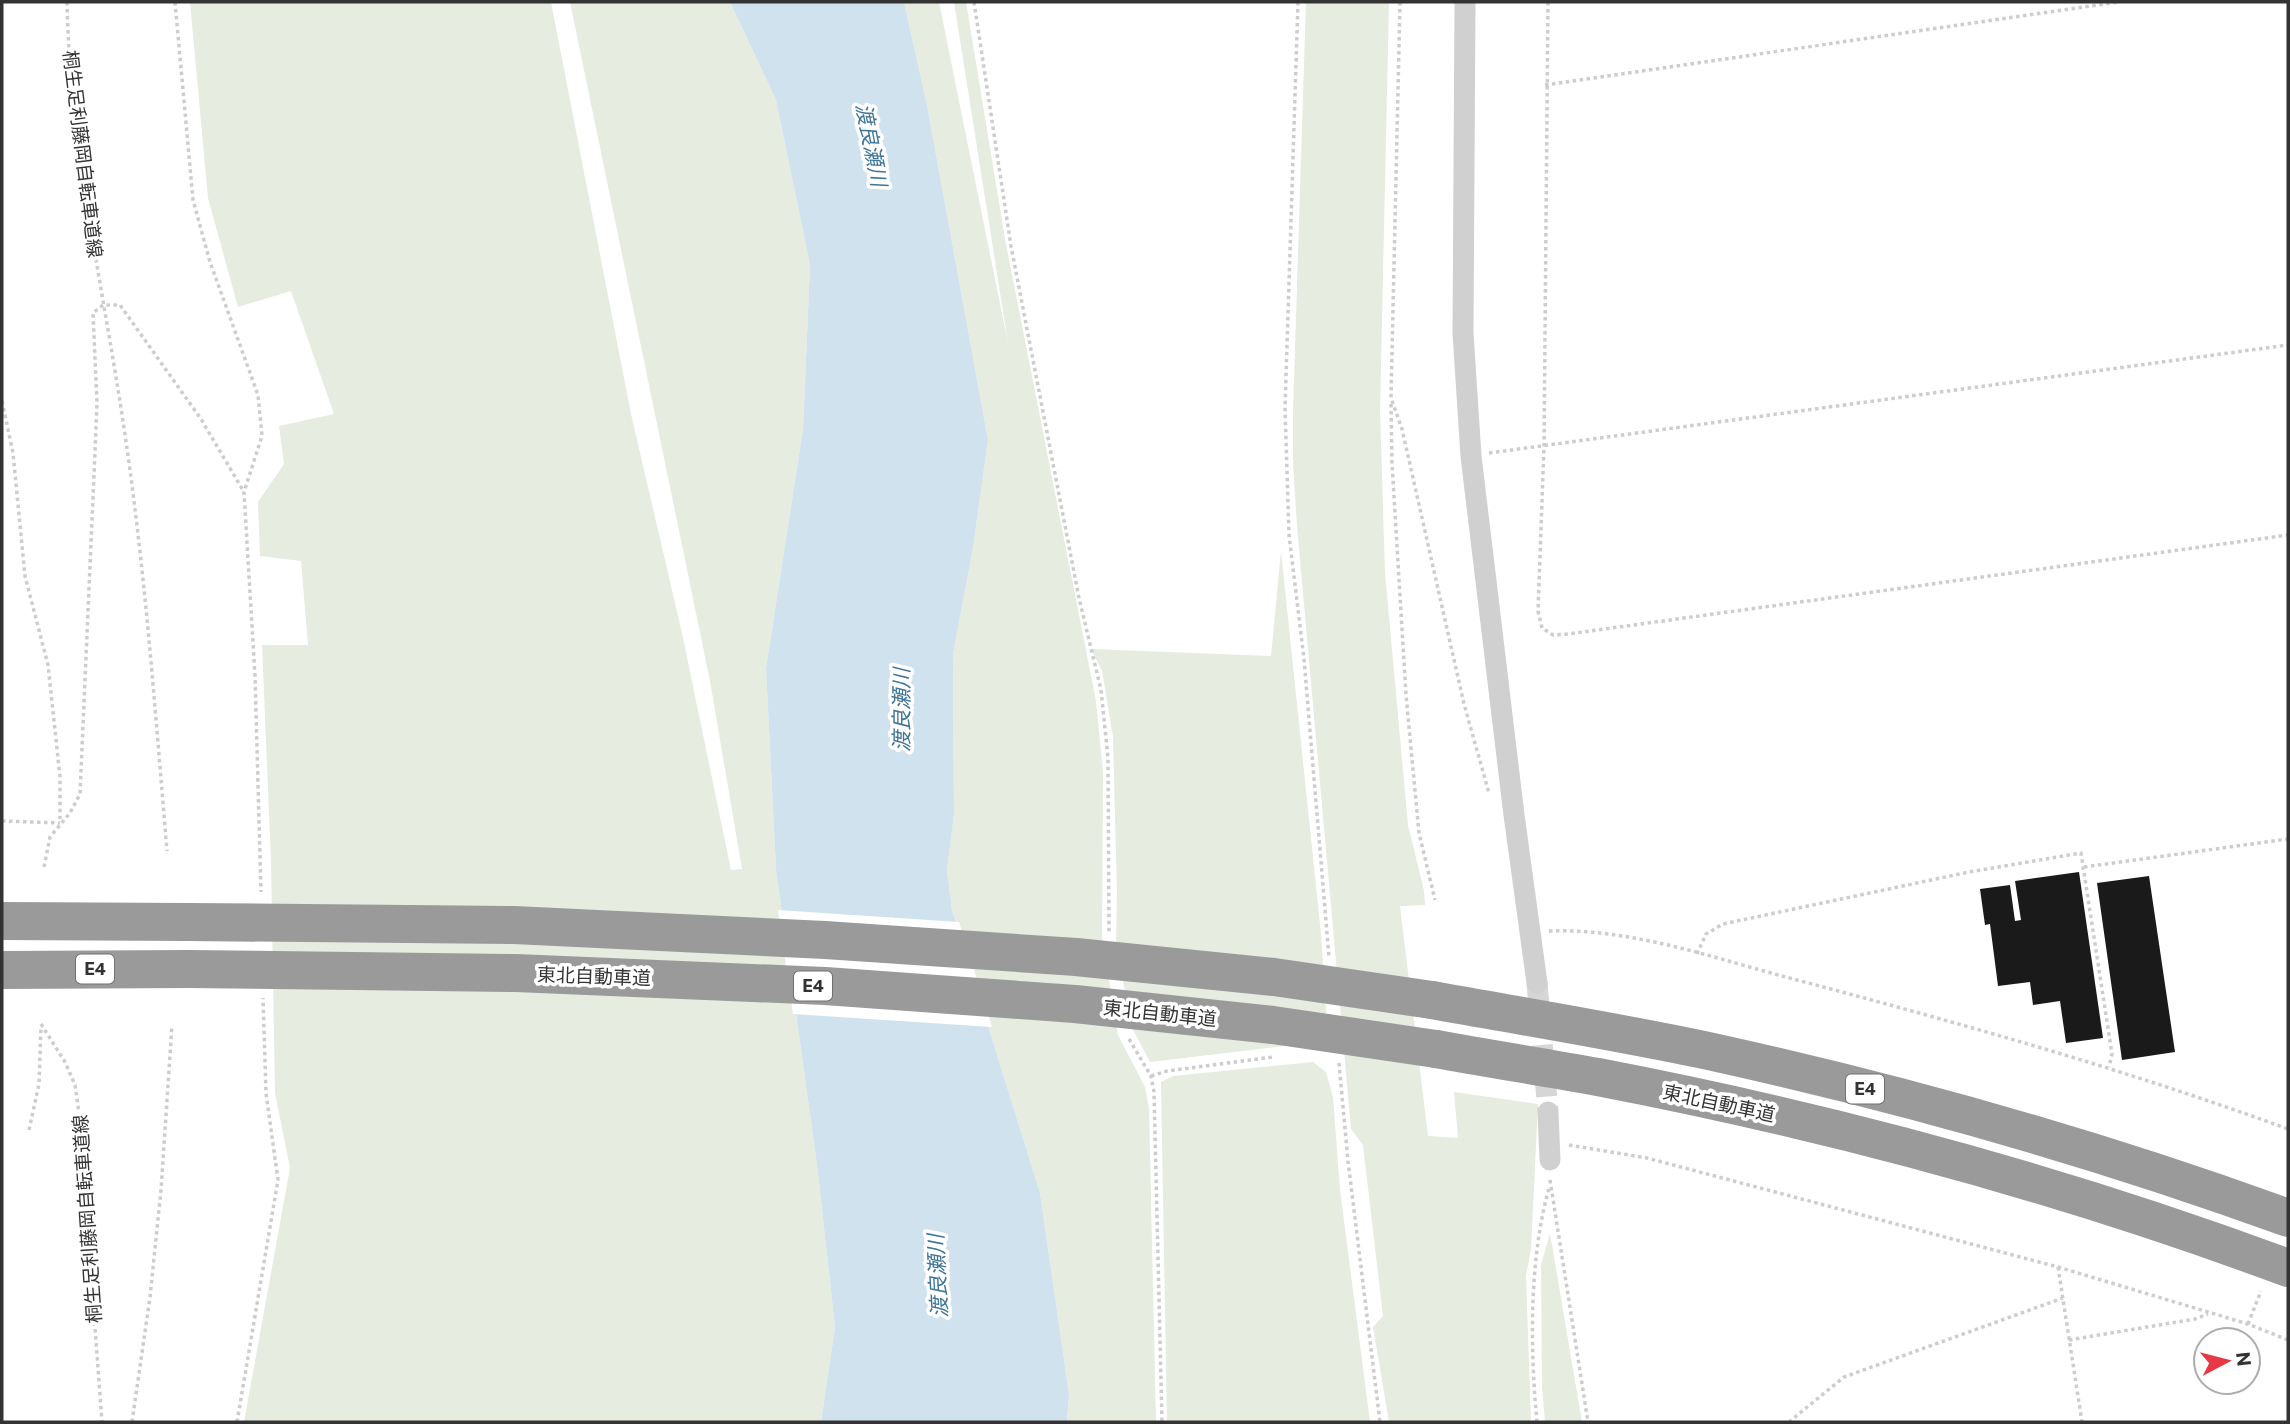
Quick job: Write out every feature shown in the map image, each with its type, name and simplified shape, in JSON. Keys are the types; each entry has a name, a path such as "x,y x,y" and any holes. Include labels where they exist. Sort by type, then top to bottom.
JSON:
{"highway":[{"name":"E4","path":"2,921 514,925 853,942 1089,958 1274,977 1432,1000 1612,1032 1832,1080 1987,1121 2132,1165 2288,1218"},
{"name":"東北自動車道","path":"2,970 516,973 839,987 1075,1004 1273,1025 1436,1049 1597,1077 1824,1127 2106,1206 2275,1279"}],"street":[{"path":"1465,2 1463,334 1471,456 1537,983"},
{"path":"1548,1112 1550,1151"}],"path":[{"name":"桐生足利藤岡自転車道線","path":"66,2 80,169 124,428 146,610 167,851"},
{"path":"175,2 193,200 210,262 258,395 262,436 244,492 255,676 261,899"},
{"path":"974,2 1011,246 1079,598 1101,690 1108,758 1109,933"},
{"path":"1298,2 1285,408 1286,471 1289,535 1304,659 1329,965"},
{"path":"1400,2 1391,398 1392,463 1406,695 1419,833 1435,900"},
{"path":"1548,2 1545,85 1544,446 1538,611 1542,628 1553,635 2288,534"},
{"path":"1545,85 2118,2"},
{"path":"44,867 50,837 70,813 80,794 96,428 93,313 103,305 120,305 135,324 201,419 244,492"},
{"path":"1471,456 2288,345"},
{"path":"1391,398 1402,429 1464,704 1489,794"},
{"path":"2,401 13,453 25,576 48,666 60,777 61,822"},
{"path":"2,821 61,822"},
{"path":"2084,867 2288,839"},
{"path":"1697,954 1706,934 1723,924 1969,872 2081,853 2112,1054 2109,1067"},
{"path":"1531,931 1563,930 1627,936 1697,954 1950,1021 2109,1067 2288,1129"},
{"path":"237,1422 278,1180 266,1093 263,993"},
{"name":"桐生足利藤岡自転車道線","path":"29,1130 39,1084 41,1024 65,1062 75,1085 102,1422"},
{"path":"132,1422 150,1297 161,1190 172,1025"},
{"path":"1124,1029 1151,1076 1154,1099 1162,1422"},
{"path":"1151,1076 1167,1071 1285,1055"},
{"path":"1338,1060 1380,1422"},
{"path":"1588,1422 1549,1185 1550,1151 1647,1158 2058,1267 2248,1324 2288,1340"},
{"path":"1537,1422 1534,1281 1539,1222 1549,1185"},
{"path":"2058,1267 2081,1422"},
{"path":"2248,1324 2275,1279"},
{"path":"1788,1422 1844,1377 2063,1298"},
{"path":"2069,1340 2195,1319 2210,1313"}],"shaded area":[{"path":"190,2 551,2 631,414 682,633 731,870 742,869 710,681 570,2 730,2 776,100 810,265 803,429 766,668 776,870 817,1165 835,1327 821,1422 244,1422 290,1168 275,1093 271,861 262,645 308,645 301,561 260,556 258,502 284,464 279,426 334,414 291,291 238,307 208,198"},
{"path":"904,2 939,2 1008,343 954,2 966,2 1005,239 1096,701 1103,772 1102,937 1118,1035 1145,1087 1149,1108 1156,1422 1067,1422 1069,1394 1040,1193 952,910 947,870 954,814 953,654 973,548 988,440 927,105"},
{"path":"1306,2 1389,2 1380,411 1385,573 1408,825 1425,905 1400,906 1428,1136 1458,1138 1454,1092 1538,1104 1531,1249 1526,1276 1531,1422 1389,1422 1373,1327 1383,1316 1363,1145 1351,1129 1293,463"},
{"path":"1281,551 1321,934 1328,1041 1150,1062 1132,1028 1116,944 1113,737 1102,671 1091,649 1271,656"},
{"path":"1313,1062 1326,1072 1333,1097 1340,1190 1370,1422 1167,1422 1161,1082 1173,1076"},
{"path":"1550,1233 1582,1422 1545,1422 1542,1387 1541,1265"}],"water":[{"name":"渡良瀬川","path":"730,2 904,2 927,105 988,440 973,548 953,654 954,815 947,870 952,910 1040,1193 1069,1394 1067,1422 821,1422 835,1327 817,1165 776,870 766,668 803,429 810,265 776,100"}],"pier":[{"path":"778,910 959,922 992,1027 793,1014"}],"building":[{"path":"2079,872 2103,1038 2066,1043 2060,1001 2033,1005 2030,982 1998,986 1990,924 1985,925 1980,889 2010,885 2015,921 2021,920 2015,881"},
{"path":"2149,876 2175,1052 2122,1060 2097,883"}],"tunnel":[{"path":"1537,983 1548,1112"}]}
